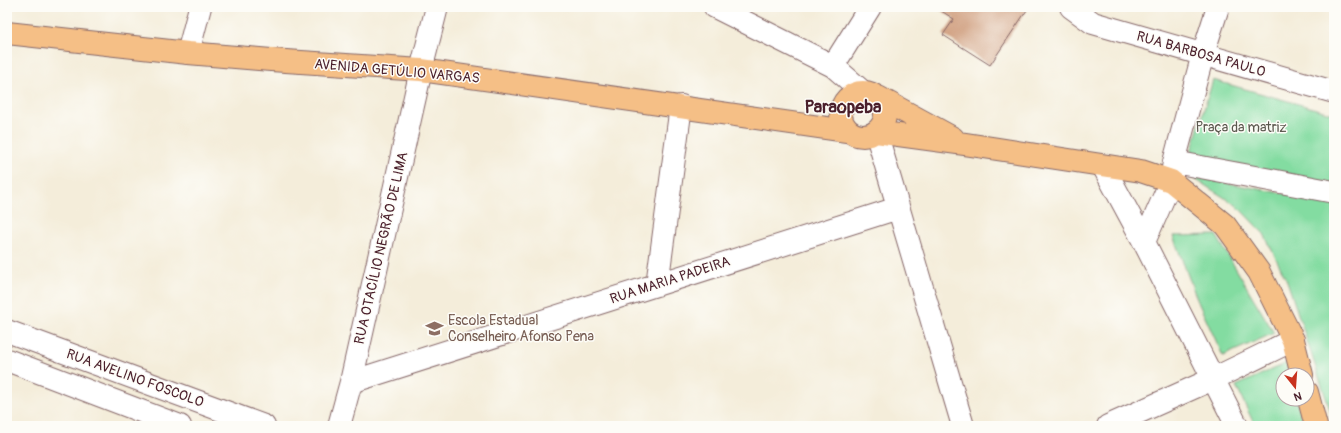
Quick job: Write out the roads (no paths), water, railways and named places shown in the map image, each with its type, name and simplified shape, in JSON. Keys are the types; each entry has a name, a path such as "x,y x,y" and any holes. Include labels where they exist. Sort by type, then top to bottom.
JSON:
{"main road":[{"name":"AVENIDA GETÚLIO VARGAS","path":"12,35 188,53 421,70 809,125 844,122"},
{"path":"871,94 884,105 885,115 882,125 876,132 866,136 856,136 844,122 842,103 849,95 859,91 871,94 965,144"},
{"path":"876,132 965,144 1103,166 1141,171 1173,172 1225,225 1259,272 1293,340 1300,367"},
{"path":"1311,407 1316,426"}],"street":[{"path":"188,53 200,7"},
{"name":"RUA OTACÍLIO NEGRÃO DE LIMA","path":"339,426 351,382 421,70 437,7"},
{"path":"715,7 833,66 871,94"},
{"path":"833,66 870,7"},
{"name":"RUA BARBOSA PAULO","path":"1071,7 1093,23 1334,92"},
{"path":"1144,242 1173,172 1203,54 1218,7"},
{"path":"657,285 681,106"},
{"path":"876,132 962,426"},
{"path":"1103,166 1144,242 1237,426"},
{"path":"1173,172 1334,192"},
{"name":"RUA MARIA PADEIRA","path":"351,382 898,208"},
{"name":"RUA AVELINO FOSCOLO","path":"7,331 264,426"},
{"path":"1108,426 1213,379 1293,340"},
{"name":"RUA AVELINO FOSCOLO","path":"7,360 180,426"}],"place":[{"name":"Escola Estadual Conselheiro Afonso Pena","path":"435,328"}],"district":[{"name":"Paraopeba","path":"843,107"}],"park label":[{"name":"Praça da matriz","path":"1241,127"}]}
